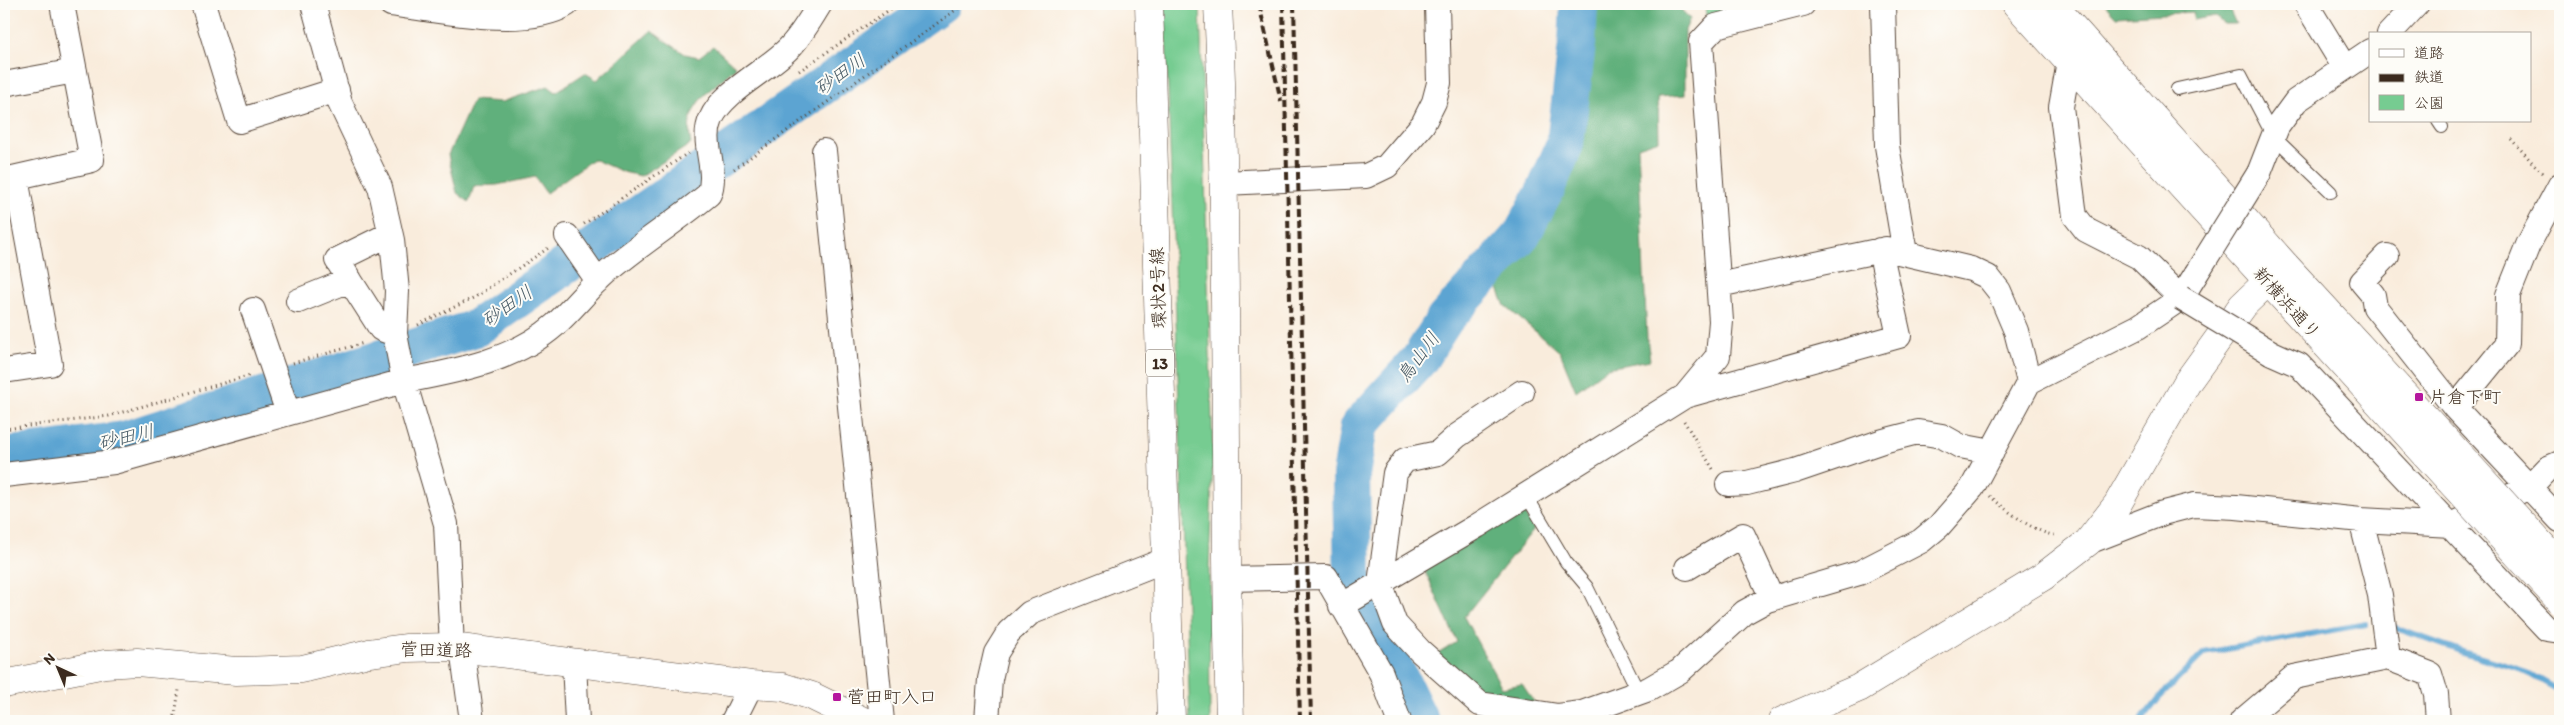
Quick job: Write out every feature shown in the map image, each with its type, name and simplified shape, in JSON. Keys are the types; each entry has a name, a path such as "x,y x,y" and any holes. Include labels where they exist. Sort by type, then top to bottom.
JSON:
{"street":[{"path":"4,371 50,364 10,179 92,160 62,4"},
{"path":"203,4 239,120 337,90"},
{"path":"313,4 340,103 380,187 390,234 397,291 394,334 402,373 446,524 457,648 472,721"},
{"path":"391,4 454,8 498,18 527,16 567,4"},
{"path":"4,475 114,462 288,413 402,373 445,373 478,364 532,342 555,325 594,275 696,205 709,194 713,184 707,140 710,120 726,100 790,47 820,4"},
{"name":"環状2号線","path":"1149,4 1171,721"},
{"path":"1218,4 1225,183 1226,579 1230,721"},
{"path":"1225,183 1366,176 1387,166 1423,124 1434,102 1439,83 1437,4"},
{"path":"1685,396 1718,356 1721,321 1701,42 1716,26 1803,4"},
{"path":"1883,4 1887,146 1905,253"},
{"name":"新横浜通り","path":"2016,4 2069,62 2276,273 2458,471 2560,600"},
{"name":"新横浜通り","path":"2052,4 2276,273"},
{"path":"2391,32 2416,4"},
{"path":"2311,6 2345,68"},
{"path":"1522,392 1457,436 1438,453 1405,460 1400,466 1395,473 1380,583 1396,624 1420,651 1480,704 1558,716 1582,713 1639,693 1680,671 1745,612 1772,598 1859,573 1921,540 1939,526 1972,488 2029,382 2138,327 2181,298 2259,173 2283,116 2296,101 2369,52"},
{"path":"2069,62 2060,107 2075,216 2086,230 2139,258 2181,298 2272,353 2299,365 2547,629 2560,631"},
{"path":"4,84 75,71"},
{"path":"824,152 882,721"},
{"path":"2455,408 2507,344 2508,295 2528,245 2559,188"},
{"path":"390,234 337,260 381,329 394,334"},
{"path":"567,236 594,275"},
{"path":"1719,285 1886,248 1972,269 1988,276 1999,291 2016,331 2029,382"},
{"path":"1341,606 1526,495 1685,396 1899,336 1880,250"},
{"path":"2387,256 2362,282 2373,295 2375,307 2455,408 2534,483 2560,520"},
{"path":"1782,721 1867,683 2044,576 2088,542 2117,505 2188,381 2242,306 2276,273"},
{"path":"298,300 350,280"},
{"path":"253,310 288,413"},
{"path":"1720,476 1747,483 1795,471 1883,441 1918,432 1942,436 1960,446 1992,452"},
{"path":"2534,483 2548,468 2560,463"},
{"name":"新横浜通り","path":"2458,471 2560,564"},
{"path":"2088,542 2163,512 2194,505 2236,507 2361,520 2451,525 2534,483 2560,474"},
{"path":"2361,520 2380,594 2388,658"},
{"path":"1687,568 1743,535 1772,598"},
{"path":"987,721 990,678 996,653 1009,632 1030,613 1165,560"},
{"path":"1226,579 1326,577 1381,673 1398,721"},
{"name":"菅田道路","path":"4,684 105,664 137,662 236,671 302,669 369,653 407,648 457,648 750,685 784,687 812,696 864,721"},
{"path":"2242,721 2294,677 2388,658 2430,674 2436,694 2438,721"},
{"path":"574,664 578,721"},
{"path":"733,721 750,685"}],"lane":[{"path":"2177,89 2241,75 2273,136 2332,192"},
{"path":"1526,495 1566,562 1587,587 1639,693"}],"path":[{"path":"791,74 802,70 898,4"},
{"path":"713,184 964,4"},
{"path":"2511,139 2559,188"},
{"path":"4,429 110,416 394,334 445,313 475,297 707,140"},
{"path":"1695,439 1720,476"},
{"path":"1988,494 2004,509 2054,536"},
{"path":"174,721 178,702 180,666"}],"green space":[{"path":"1165,4 1200,4 1213,456 1209,571 1210,721 1190,721"},
{"path":"1588,4 1629,4 1651,11 1655,4 1676,4 1690,19 1685,30 1685,95 1658,97 1659,140 1638,147 1647,338 1650,360 1607,368 1576,391 1560,352 1505,306 1493,276 1530,235 1576,143"},
{"path":"1704,4 1765,4 1707,19"},
{"path":"2104,4 2227,4 2236,24 2224,24 2214,16 2194,20 2192,12 2116,17"},
{"path":"651,31 685,54 699,57 713,46 736,67 700,100 694,109 689,130 691,144 641,176 623,172 593,159 546,193 535,177 497,185 474,186 469,202 457,193 448,155 473,100 502,102 548,86 556,92 585,73 597,80"},
{"path":"1522,510 1534,529 1464,617 1502,688 1522,684 1537,706 1473,691 1436,655 1457,642 1424,569"}],"waterway":[{"name":"砂田川","path":"4,456 124,440 476,328 941,4"},
{"name":"鳥山川","path":"1420,721 1353,581 1351,475 1359,426 1419,360 1445,319 1522,234 1546,189 1565,144 1577,44 1579,4"},
{"path":"2141,721 2159,698 2204,653 2366,624"},
{"path":"2393,627 2527,672 2560,691"}],"railway":[{"path":"1259,4 1281,101"},
{"path":"1283,4 1300,721"},
{"path":"1294,4 1311,721"}],"place":[{"name":"片倉下町","path":"2419,397"},
{"name":"菅田町入口","path":"837,697"}]}
